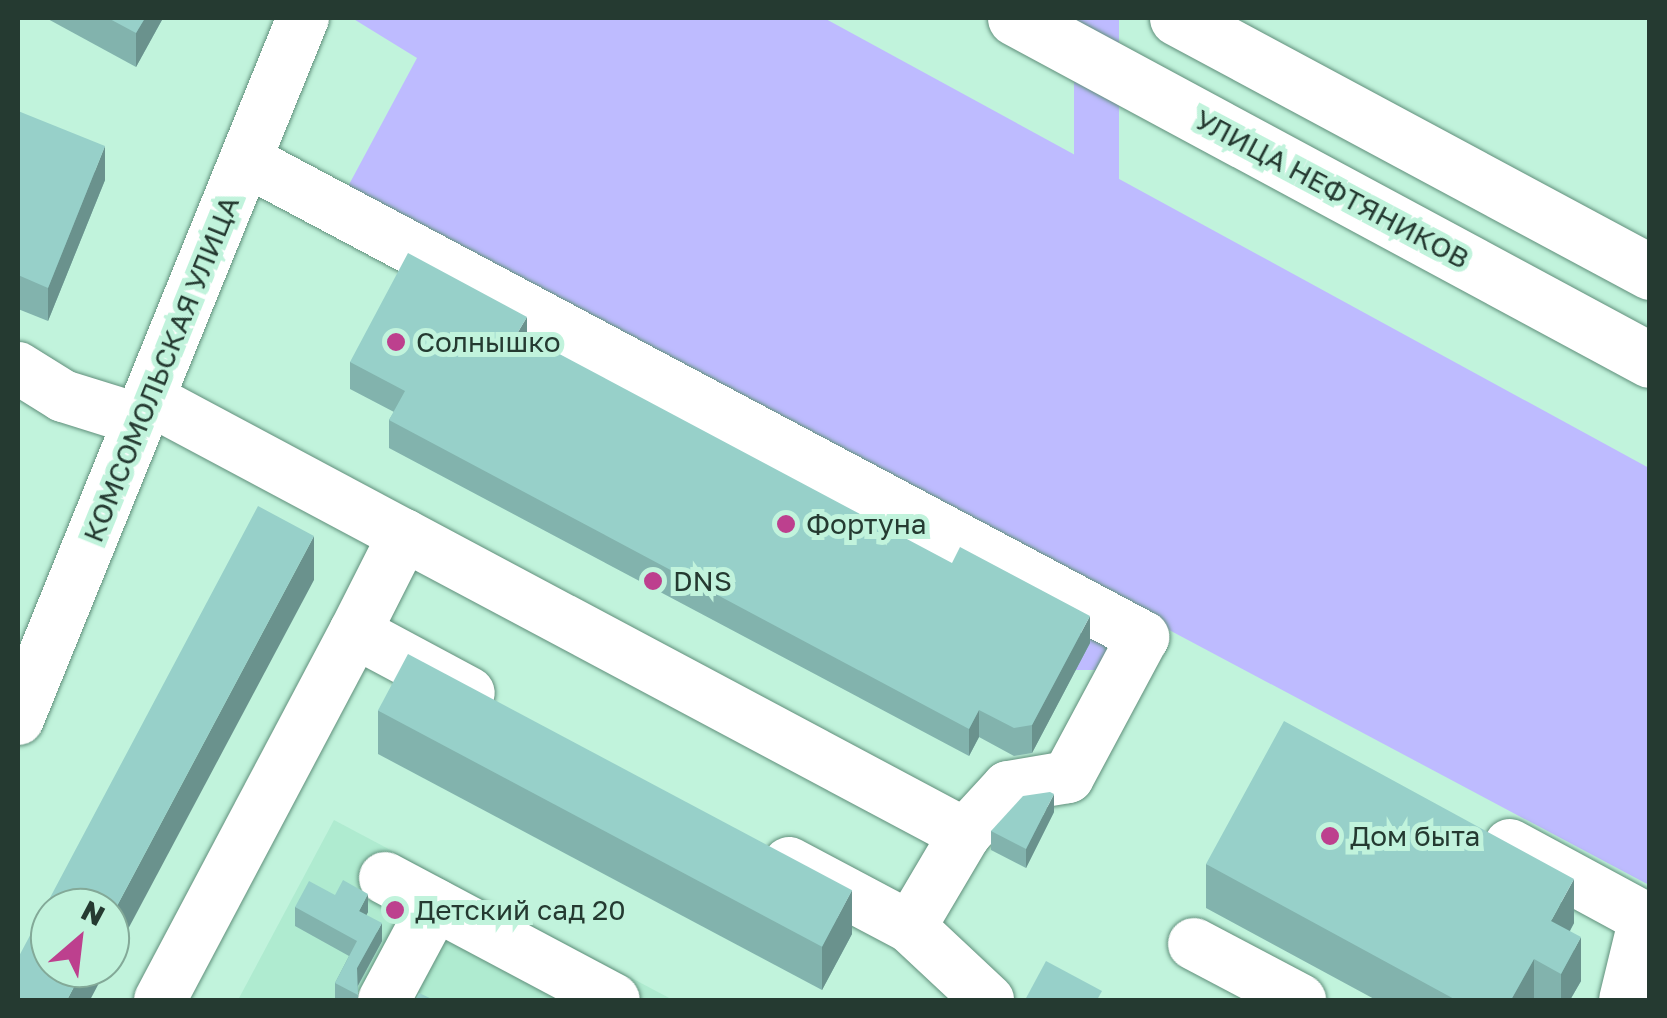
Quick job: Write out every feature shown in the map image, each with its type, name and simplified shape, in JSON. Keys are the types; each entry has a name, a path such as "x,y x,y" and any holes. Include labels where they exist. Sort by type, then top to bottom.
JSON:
{"main road":[{"name":"УЛИЦА НЕФТЯНИКОВ","path":"1014,18 1650,360"},
{"path":"1177,18 1650,272"}],"street":[{"name":"КОМСОМОЛЬСКАЯ УЛИЦА","path":"18,720 303,18"},
{"path":"246,160 1144,638 1068,777 1008,787 965,834 910,928"},
{"path":"18,368 63,396 144,410 404,535 965,834"},
{"path":"160,1000 404,535"},
{"path":"355,632 511,715"},
{"path":"1460,818 1645,918 1625,1000"},
{"path":"737,835 910,928 988,1000"},
{"path":"385,878 435,905 536,982 614,1000"},
{"path":"384,1000 435,905"},
{"path":"1194,944 1300,1000"}],"shaded area":[{"path":"352,18 824,18 1649,468 1649,885 345,192 417,58"},
{"path":"1074,18 1119,18 1119,670 1074,670"},
{"name":"Детский сад 20","path":"334,820 673,1000 238,1000"}],"building":[{"path":"108,18 145,18 136,33"},
{"path":"18,111 105,146 48,288 18,275"},
{"path":"408,253 527,317 518,332 952,563 960,547 1090,616 1032,725 1014,728 979,710 969,729 389,420 405,391 350,362"},
{"path":"258,506 314,536 127,888 55,888"},
{"path":"408,654 852,890 822,947 378,711"},
{"name":"Дом быта","path":"1284,721 1574,879 1551,921 1581,937 1561,974 1534,959 1511,1000 1456,1000 1206,864"},
{"path":"1054,794 1026,849 991,831 1023,796"},
{"path":"343,880 368,894 359,911 382,923 357,968 358,995 335,983 357,941 295,907 309,881 335,895"},
{"path":"30,935 30,988 73,988 67,1000 18,1000 18,958"},
{"path":"1046,961 1102,991 1097,1000 1025,1000"},
{"path":"419,993 434,1000 415,1000"}],"place":[{"name":"Солнышко","path":"396,342"},
{"name":"Фортуна","path":"786,524"},
{"name":"DNS","path":"653,581"},
{"name":"Дом быта","path":"1330,836"},
{"name":"Детский сад 20","path":"395,910"}]}
